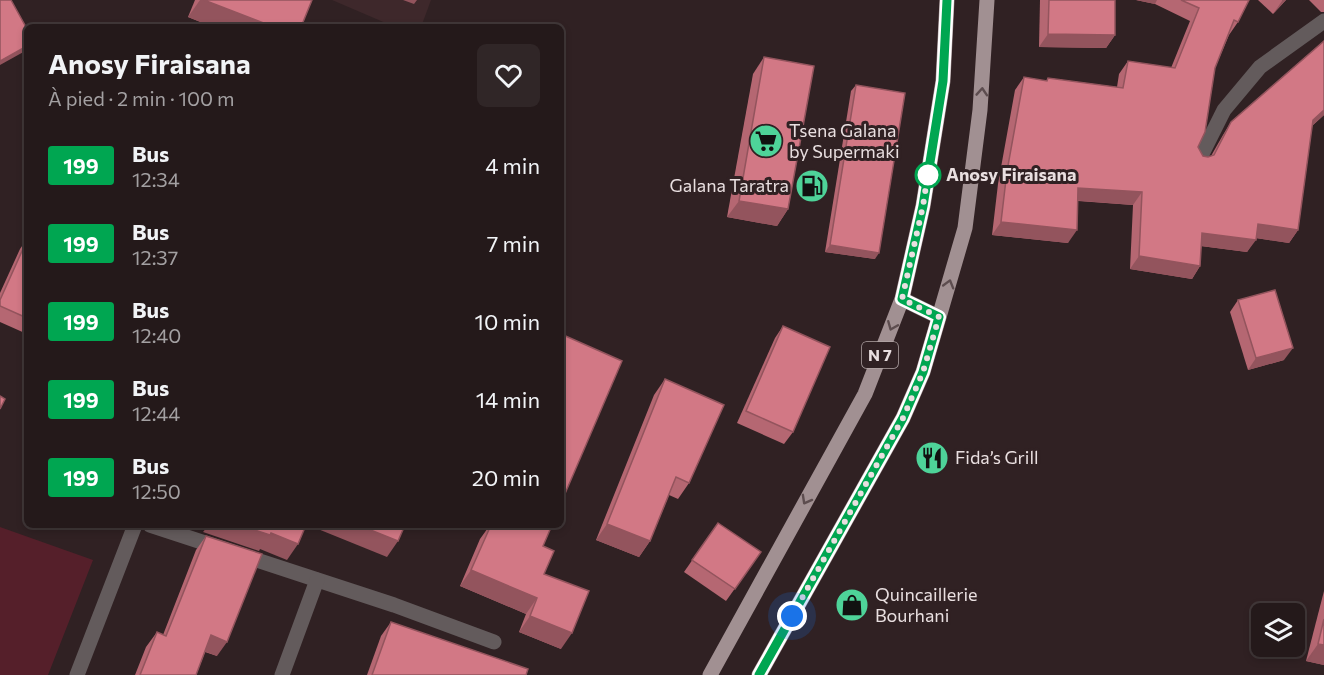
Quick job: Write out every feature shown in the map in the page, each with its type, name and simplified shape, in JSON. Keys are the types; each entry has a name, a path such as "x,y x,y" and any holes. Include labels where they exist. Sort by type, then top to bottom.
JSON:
{"main road":[{"name":"N 7","path":"710,675 865,394 902,299 923,206 943,81 947,0"},
{"name":"N 7","path":"759,675 903,418 923,372 965,228 980,110 987,0"}],"street":[{"path":"1199,160 1224,110 1260,67 1324,21"},
{"path":"902,299 939,317"},
{"path":"77,675 134,528"},
{"path":"159,528 494,642"},
{"path":"282,675 317,580"}],"shaded area":[{"path":"332,0 431,0 422,24 388,24"},
{"path":"0,527 93,560 48,675 0,675"}],"building":[{"path":"0,0 11,0 24,24 24,48 0,61"},
{"path":"204,0 312,0 302,24 266,24"},
{"path":"1049,0 1115,0 1115,35 1048,34"},
{"path":"1181,0 1249,0 1238,22 1234,20 1215,68 1205,132 1198,147 1203,156 1214,155 1231,122 1324,41 1324,110 1313,120 1298,230 1258,224 1256,240 1202,233 1200,266 1139,256 1142,192 1078,188 1077,230 1001,222 1007,171 1024,77 1123,88 1128,61 1175,68 1199,8"},
{"path":"764,57 814,66 788,209 739,201"},
{"path":"856,85 905,93 879,253 830,245"},
{"path":"24,247 24,317 0,306 0,300"},
{"path":"1275,290 1293,348 1256,358 1238,300"},
{"path":"783,326 830,347 793,432 746,411"},
{"path":"564,335 622,361 564,496"},
{"path":"665,379 724,405 689,483 676,477 650,541 607,524"},
{"path":"0,396 5,399 0,409"},
{"path":"718,523 761,552 735,589 692,560"},
{"path":"249,528 305,528 298,544 271,533 270,535"},
{"path":"366,528 404,528 398,541"},
{"path":"490,528 551,528 543,546 554,551 544,574 589,591 572,633 530,616 537,598 471,570"},
{"path":"206,536 262,554 227,642 211,635 196,675 140,675 157,632 166,636"},
{"path":"1324,619 1324,645 1318,644"},
{"path":"391,622 528,669 526,675 372,675"}],"bus line":[{"name":"199","path":"759,675 903,418 923,372 939,317 902,299 923,206 943,81 947,0"}],"place":[{"name":"Tsena Galana by Supermaki","path":"766,141"},
{"name":"Anosy Firaisana","path":"928,175"},
{"name":"Galana Taratra","path":"812,186"},
{"name":"Fida’s Grill","path":"932,458"},
{"name":"Quincaillerie Bourhani","path":"852,605"}],"route":[{"path":"792,616 903,418 923,372 939,317 902,299 928,173 928,175"}]}
